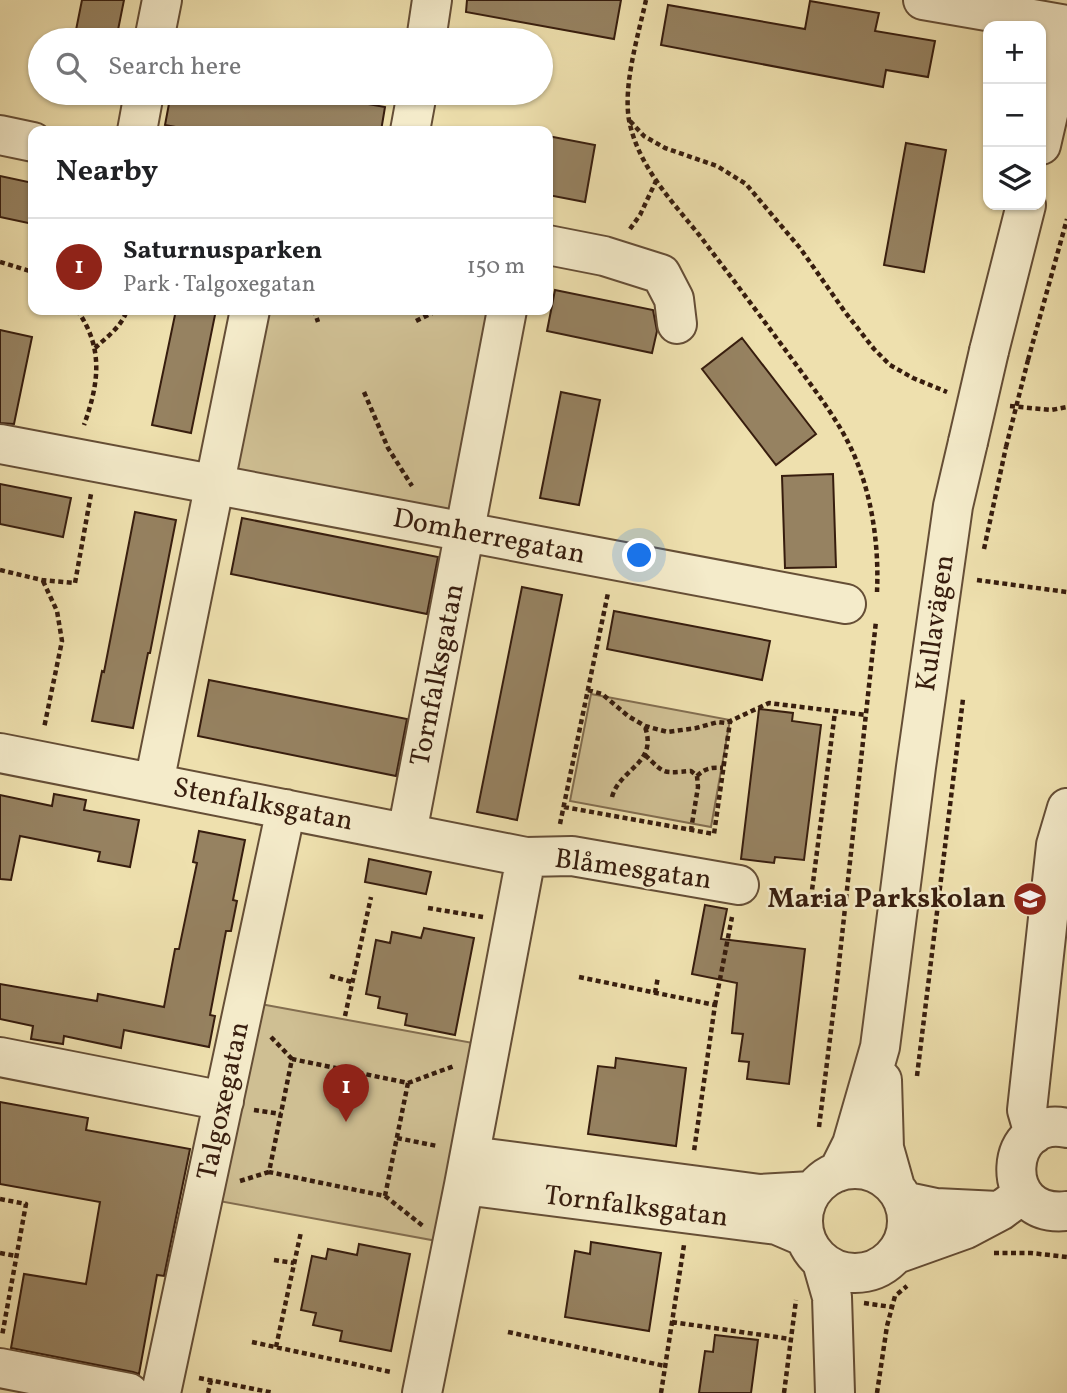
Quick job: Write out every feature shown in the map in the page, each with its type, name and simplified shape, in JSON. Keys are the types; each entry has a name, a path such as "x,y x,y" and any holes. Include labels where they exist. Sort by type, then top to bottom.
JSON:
{"street":[{"path":"156,28 162,0"},
{"path":"428,28 432,0"},
{"path":"942,2 1067,25"},
{"path":"1046,128 1062,74 1067,32"},
{"path":"138,126 142,105"},
{"path":"411,126 415,105"},
{"path":"0,135 28,141"},
{"name":"Kullavägen","path":"836,1393 832,1297 803,1225 803,1213 852,1144 880,1047 953,506 1025,210"},
{"path":"553,246 604,256 661,274 674,299 677,324"},
{"path":"155,783 249,315"},
{"name":"Tornfalksgatan","path":"407,833 506,315"},
{"name":"Domherregatan","path":"0,444 614,561 867,606"},
{"name":"Stenfalksgatan","path":"0,752 407,833 540,856"},
{"path":"814,1250 839,1271 848,1273 895,1269 1011,1202 1016,1162 1022,1146 1050,1131 1027,1110 1056,845 1067,808"},
{"name":"Talgoxegatan","path":"163,1382 286,809"},
{"path":"410,1384 460,1163 540,856"},
{"name":"Blåmesgatan","path":"540,856 572,856 739,886"},
{"name":"Kullavägen","path":"836,1393 861,1302 895,1269 907,1229 907,1214 884,1148 880,1047"},
{"path":"0,1057 224,1101"},
{"name":"Tornfalksgatan","path":"460,1163 760,1194 781,1194 825,1182"},
{"name":"Tornfalksgatan","path":"460,1163 777,1225 814,1250"},
{"path":"825,1182 859,1169 878,1174 899,1194 936,1208 1011,1202 1034,1205 1049,1211 1067,1211"},
{"path":"0,1368 129,1393"}],"path":[{"path":"646,0 627,103 637,147 656,181 740,288 846,436 858,464 874,526 878,566 867,606 866,715 817,1140"},
{"path":"629,120 644,136 665,148 717,166 746,184 800,248 874,349 890,365 948,392"},
{"path":"604,256 640,215 656,181"},
{"path":"982,556 1006,447 1067,219"},
{"path":"0,262 28,270"},
{"path":"0,570 42,580 75,583 85,460 96,386 95,348 87,324 81,315"},
{"path":"95,348 126,315"},
{"path":"316,315 318,323"},
{"path":"416,321 428,315"},
{"path":"364,392 388,448 412,487"},
{"path":"1000,405 1051,410 1067,407"},
{"path":"540,856 564,807 614,561"},
{"path":"976,587 980,568"},
{"path":"38,760 62,641 57,611 42,580"},
{"path":"977,580 1067,593"},
{"path":"588,690 602,694 628,716 645,726 668,732 730,722 769,703 866,715"},
{"path":"917,1082 963,695"},
{"path":"811,899 835,712"},
{"path":"564,807 713,834 730,722"},
{"path":"612,797 614,788 645,755 648,736 645,726"},
{"path":"645,755 660,771 691,771 697,776 698,787 691,830"},
{"path":"697,776 712,767 723,768"},
{"path":"694,1153 715,1005 739,886 846,905"},
{"path":"345,1016 371,897"},
{"path":"428,908 491,919"},
{"path":"330,976 352,982"},
{"path":"579,977 715,1005"},
{"path":"655,993 658,977"},
{"path":"269,1172 292,1059 408,1083 461,1063"},
{"path":"385,1195 408,1083"},
{"path":"397,1138 460,1163"},
{"path":"236,1183 269,1172 385,1195 428,1230 429,1225"},
{"path":"0,1199 26,1204 0,1345"},
{"path":"276,1347 301,1232"},
{"path":"661,1393 686,1233"},
{"path":"0,1253 16,1256"},
{"path":"985,1253 1031,1253 1067,1257"},
{"path":"274,1260 294,1264"},
{"path":"877,1393 887,1326 895,1296 895,1269"},
{"path":"784,1393 797,1292"},
{"path":"672,1322 790,1339"},
{"path":"508,1332 665,1366"},
{"path":"251,1342 410,1384"},
{"path":"208,1393 211,1380"},
{"path":"163,1382 211,1380 274,1393"}],"shaded area":[{"path":"261,315 494,315 451,517 229,470"},
{"path":"591,694 730,720 711,827 570,801"},
{"path":"255,1003 473,1043 437,1241 219,1201"}],"building":[{"path":"82,0 124,0 118,28 76,28"},
{"path":"467,0 621,0 614,39 466,12"},
{"path":"810,1 879,13 875,31 935,41 928,77 886,70 883,87 661,45 668,5 805,29"},
{"path":"169,105 385,107 382,126 165,125"},
{"path":"553,137 595,145 585,202 553,196"},
{"path":"906,143 946,150 924,272 884,265"},
{"path":"0,176 28,182 28,223 0,217"},
{"path":"555,290 653,310 657,331 652,353 547,331 550,315 553,315"},
{"path":"175,315 215,315 191,433 152,425"},
{"path":"0,330 32,337 14,424 0,423"},
{"path":"742,338 816,434 776,465 702,369"},
{"path":"561,392 600,400 579,505 540,498"},
{"path":"833,474 836,567 785,568 782,476"},
{"path":"0,484 71,498 63,537 0,524"},
{"path":"135,512 176,520 133,728 92,721"},
{"path":"242,518 438,557 427,614 231,574"},
{"path":"522,587 562,595 517,820 477,812"},
{"path":"614,611 770,641 762,680 607,649"},
{"path":"209,680 407,719 396,776 198,736"},
{"path":"759,709 793,713 792,721 821,725 804,860 775,857 774,863 741,859"},
{"path":"54,794 86,800 84,810 139,820 130,867 98,861 100,852 20,836 11,880 0,879 0,795 52,806"},
{"path":"199,831 245,840 233,900 237,901 231,931 226,931 210,1015 215,1016 209,1047 124,1030 121,1048 64,1036 63,1044 31,1039 33,1026 0,1019 0,984 97,1001 98,994 164,1007 175,949 179,949 197,863 193,862"},
{"path":"369,859 431,872 426,894 365,882"},
{"path":"705,905 727,909 721,939 805,949 789,1084 747,1079 749,1062 739,1061 743,1034 732,1033 737,983 692,974"},
{"path":"424,928 474,938 455,1035 405,1025 407,1014 378,1008 380,997 366,994 376,940 390,943 392,932 421,938"},
{"path":"616,1058 686,1068 676,1146 588,1134 598,1066 615,1068"},
{"path":"0,1102 88,1118 86,1130 190,1149 164,1276 157,1275 139,1374 11,1348 24,1274 86,1284 100,1202 0,1184"},
{"path":"591,1242 661,1253 649,1331 565,1317 575,1251 590,1254"},
{"path":"359,1244 410,1254 391,1351 340,1341 342,1331 313,1325 316,1313 301,1310 312,1256 326,1259 328,1249 357,1255"},
{"path":"715,1335 758,1340 751,1393 699,1393 705,1351 713,1352"}],"place":[{"name":"Maria Parkskolan","path":"1030,899"},
{"name":"Saturnusparken","path":"346,1122"}]}
